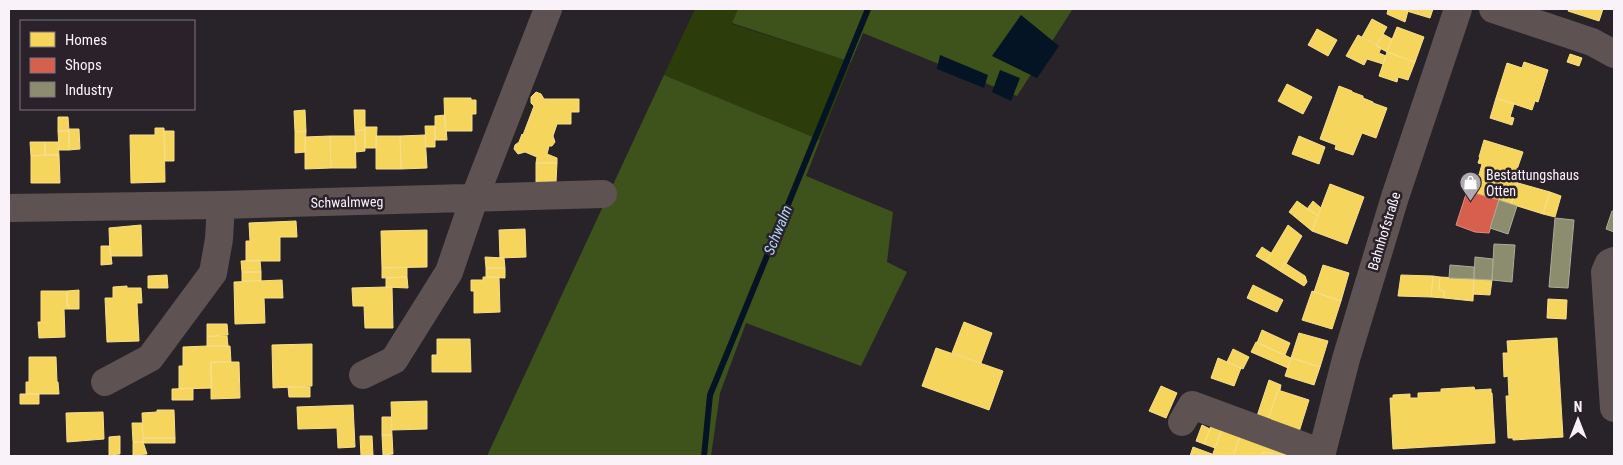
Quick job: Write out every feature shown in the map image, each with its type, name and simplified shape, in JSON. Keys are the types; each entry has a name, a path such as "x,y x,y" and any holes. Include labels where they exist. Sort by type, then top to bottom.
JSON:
{"street":[{"path":"363,375 394,360 449,272 474,199 548,9"},
{"name":"Bahnhofstraße","path":"1321,454 1346,359 1394,197 1458,9"},
{"path":"1493,9 1592,42 1614,54"},
{"name":"Schwalmweg","path":"9,208 221,205 603,194"},
{"path":"105,382 150,358 213,273 219,239 221,205"},
{"path":"1614,261 1609,262 1605,272 1614,408"},
{"path":"1182,422 1192,405 1321,454"}],"green space":[{"path":"695,9 738,9 732,24 851,62 820,140 664,75"},
{"path":"738,9 1072,10 1017,96 863,33 851,62 732,23"},
{"path":"664,75 820,140 806,176 893,212 887,262 907,272 861,366 746,323 720,393 711,456 487,456"}],"water":[{"path":"1021,15 1059,46 1037,78 992,56"},
{"path":"940,55 988,75 984,88 937,69"},
{"path":"1000,70 1020,78 1011,101 992,92"}],"building: Homes":[{"path":"1388,9 1408,11 1405,22 1387,14"},
{"path":"1400,9 1433,9 1430,18"},
{"path":"1569,9 1603,9 1599,21 1568,11"},
{"path":"1372,19 1387,27 1377,45 1362,37"},
{"path":"1397,27 1424,37 1415,62 1387,52"},
{"path":"1317,29 1337,40 1328,56 1308,45"},
{"path":"1383,34 1392,39 1387,52 1376,46"},
{"path":"1358,35 1381,48 1379,53 1386,56 1383,64 1367,59 1364,65 1346,56"},
{"path":"1387,52 1415,62 1408,80 1398,77 1397,82 1379,76"},
{"path":"1570,54 1582,58 1579,66 1567,62"},
{"path":"1524,62 1548,70 1538,102 1535,101 1532,110 1496,98 1507,63 1522,68"},
{"path":"1287,84 1312,97 1303,114 1278,101"},
{"path":"1339,86 1387,108 1376,138 1362,133 1353,155 1335,149 1336,145 1320,139"},
{"path":"536,92 541,94 544,99 579,99 579,112 571,112 571,124 557,124 553,136 555,142 552,146 549,146 547,154 557,158 557,163 536,163 537,157 525,152 518,154 514,149 523,135 534,106 531,103 531,97"},
{"path":"444,98 471,98 471,100 476,100 476,114 472,114 472,131 445,131"},
{"path":"1496,98 1514,104 1510,117 1514,118 1512,125 1490,118"},
{"path":"305,110 306,131 295,132 294,111"},
{"path":"354,110 365,110 365,130 355,131"},
{"path":"445,115 447,140 435,140 435,116"},
{"path":"58,117 68,117 69,131 58,131"},
{"path":"425,126 435,126 435,147 426,147"},
{"path":"365,127 377,127 376,148 365,148"},
{"path":"155,128 164,128 165,182 131,183 130,135 155,135"},
{"path":"69,129 79,129 80,149 69,150"},
{"path":"365,130 365,151 356,152 355,131"},
{"path":"58,131 69,131 69,150 59,150"},
{"path":"164,131 174,131 174,161 165,161"},
{"path":"306,131 305,152 295,153 295,132"},
{"path":"425,135 427,168 401,169 400,136"},
{"path":"330,136 331,168 305,169 305,137"},
{"path":"330,136 355,136 356,168 331,168"},
{"path":"376,136 400,136 401,169 376,169"},
{"path":"1299,136 1325,147 1319,164 1292,154"},
{"path":"1484,140 1523,152 1513,181 1518,183 1511,204 1467,191 1472,173 1479,175 1482,164 1478,163"},
{"path":"30,142 45,142 45,155 31,156"},
{"path":"45,142 58,142 59,155 45,155"},
{"path":"59,155 60,183 31,183 31,156"},
{"path":"536,163 557,163 556,182 536,182"},
{"path":"1518,183 1550,192 1543,214 1511,204"},
{"path":"1330,184 1364,197 1347,244 1312,231"},
{"path":"1550,192 1561,196 1555,217 1543,214"},
{"path":"1297,201 1318,216 1312,231 1289,212"},
{"path":"1313,201 1321,208 1318,216 1307,209"},
{"path":"296,221 297,237 280,237 280,261 246,261 246,241 250,241 249,223"},
{"path":"141,225 142,256 110,256 109,228"},
{"path":"1288,225 1302,236 1280,271 1266,262"},
{"path":"525,229 526,257 500,258 499,230"},
{"path":"427,230 427,267 382,268 381,231"},
{"path":"101,246 110,246 112,264 101,265"},
{"path":"1262,247 1271,253 1266,262 1256,256"},
{"path":"485,257 504,258 505,268 486,268"},
{"path":"260,260 261,272 242,272 241,261"},
{"path":"1285,263 1305,276 1307,282 1304,286 1280,271"},
{"path":"1323,265 1349,273 1341,301 1314,292"},
{"path":"407,267 407,277 382,278 382,268"},
{"path":"486,268 505,268 505,278 486,277"},
{"path":"242,272 261,272 261,281 242,281"},
{"path":"167,275 168,288 148,288 148,276"},
{"path":"1401,275 1433,276 1431,297 1398,296"},
{"path":"1433,276 1440,277 1439,290 1444,291 1444,298 1431,297"},
{"path":"407,277 408,288 386,287 386,278"},
{"path":"483,277 499,277 500,312 474,313 474,291 471,291 471,280 483,280"},
{"path":"1440,277 1474,279 1473,301 1444,298 1444,291 1439,290"},
{"path":"1474,279 1492,280 1490,295 1473,294"},
{"path":"282,280 283,298 264,298 265,323 235,324 234,282"},
{"path":"1253,285 1283,300 1277,312 1247,298"},
{"path":"127,286 127,288 141,288 142,303 137,303 139,341 107,342 105,298 113,298 113,287"},
{"path":"392,287 393,328 365,328 364,306 353,306 352,288"},
{"path":"79,290 79,309 69,309 69,305 67,305 67,291"},
{"path":"41,291 67,291 67,305 69,305 69,309 64,309 65,337 39,338 38,322 41,322"},
{"path":"1312,291 1341,301 1332,329 1302,320"},
{"path":"1548,299 1567,300 1566,319 1547,318"},
{"path":"964,322 992,333 981,363 952,353"},
{"path":"207,324 227,324 228,335 207,336"},
{"path":"1262,330 1290,343 1285,355 1257,343"},
{"path":"1299,333 1328,341 1320,367 1291,358"},
{"path":"207,336 227,336 228,346 207,346"},
{"path":"1557,338 1563,437 1513,440 1513,438 1508,438 1506,396 1509,396 1508,376 1504,377 1503,353 1508,353 1507,341"},
{"path":"437,339 470,339 471,372 432,372 432,355 437,355"},
{"path":"1256,342 1291,358 1288,368 1251,352"},
{"path":"312,344 312,386 273,388 272,345"},
{"path":"230,346 231,362 211,362 212,388 179,389 179,366 183,366 183,347"},
{"path":"936,348 1003,371 989,410 922,386"},
{"path":"1233,349 1249,357 1243,369 1227,362"},
{"path":"29,357 56,357 59,394 26,394 26,382 29,382"},
{"path":"1218,358 1241,368 1234,386 1211,378"},
{"path":"1291,358 1320,367 1314,385 1285,376"},
{"path":"211,362 239,362 240,398 211,399"},
{"path":"1269,380 1281,385 1267,422 1256,419"},
{"path":"1161,386 1177,393 1166,418 1149,411"},
{"path":"288,387 310,387 310,397 289,397"},
{"path":"1474,387 1475,390 1491,389 1495,443 1393,449 1390,398 1393,398 1393,395 1410,394 1410,398 1418,398 1418,393 1441,392 1441,389"},
{"path":"193,388 193,400 172,400 172,389"},
{"path":"1278,390 1309,400 1299,432 1267,422"},
{"path":"20,394 39,394 39,404 20,404"},
{"path":"427,401 427,429 392,430 391,402"},
{"path":"353,405 355,447 338,448 337,428 298,429 297,407"},
{"path":"157,410 174,410 175,438 143,438 142,413 157,412"},
{"path":"103,412 104,439 67,442 66,413"},
{"path":"382,417 391,417 392,435 382,435"},
{"path":"1225,421 1243,428 1233,456 1212,456"},
{"path":"132,423 142,423 143,442 133,442"},
{"path":"1212,423 1223,427 1215,448 1204,444"},
{"path":"1202,425 1210,429 1204,444 1196,441"},
{"path":"1243,428 1291,446 1288,456 1263,452 1262,456 1233,456"},
{"path":"382,435 392,435 393,454 383,455"},
{"path":"120,436 120,454 109,455 109,437"},
{"path":"360,436 372,436 373,455 361,456"},
{"path":"143,438 175,438 175,443 143,443"},
{"path":"133,442 143,442 147,454 133,455"},
{"path":"1193,447 1212,454 1212,456 1190,456"},
{"path":"1263,452 1283,456 1262,456"}],"building: Shops":[{"path":"1467,191 1499,200 1489,233 1475,232 1456,225"}],"building: Industry":[{"path":"1499,200 1517,206 1508,234 1490,228"},
{"path":"1612,211 1614,211 1614,232 1606,229"},
{"path":"1555,218 1574,220 1568,288 1549,287"},
{"path":"1494,244 1515,245 1512,282 1492,280"},
{"path":"1475,257 1493,259 1492,280 1474,279"},
{"path":"1450,265 1474,267 1474,279 1449,278"}],"waterway":[{"name":"Schwalm","path":"704,456 710,395 868,9"}],"place":[{"name":"Bestattungshaus Otten","path":"1470,202"}]}
